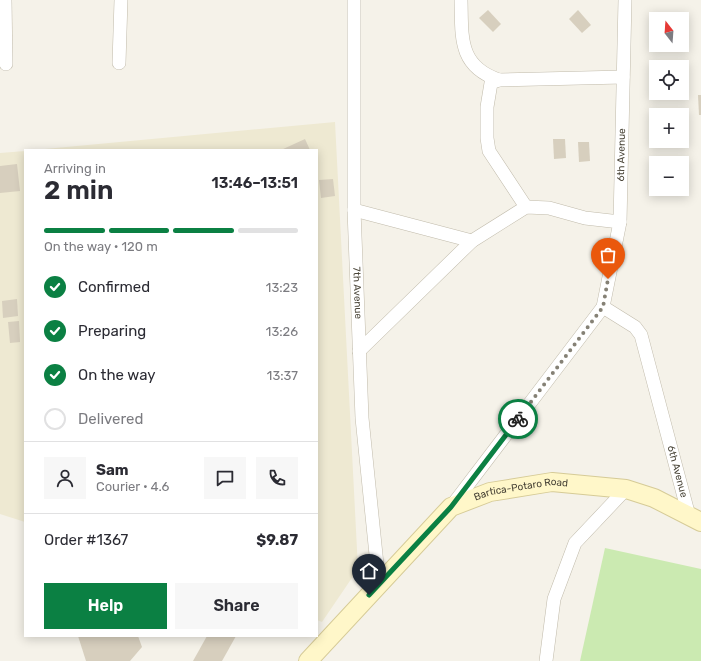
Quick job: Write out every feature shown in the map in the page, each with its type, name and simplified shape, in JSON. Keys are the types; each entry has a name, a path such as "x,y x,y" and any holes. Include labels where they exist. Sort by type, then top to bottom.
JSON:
{"main road":[{"name":"Bartica-Potaro Road","path":"308,661 451,507 490,492 552,482 626,489 654,498 695,519"}],"street":[{"path":"5,0 6,64"},
{"path":"119,63 121,0"},
{"name":"7th Avenue","path":"354,0 354,210 359,351 362,418 379,584"},
{"path":"461,0 462,29 465,52 476,68 486,75 499,80"},
{"name":"6th Avenue","path":"451,507 603,307 620,222 625,0"},
{"path":"526,207 489,151 487,138 489,91 491,83 499,80 624,77"},
{"path":"359,351 472,241 526,207 549,208 585,218 620,222"},
{"path":"354,210 472,241"},
{"name":"6th Avenue","path":"603,307 635,327 641,335 695,519"},
{"path":"546,661 554,599 575,543 626,489"}],"shaded area":[{"path":"335,122 358,569 322,622 318,620 318,149 45,149"},
{"path":"24,151 24,522 0,514 0,153"}],"green space":[{"path":"605,548 701,569 701,661 580,661"}],"building":[{"path":"488,10 501,24 493,32 479,18"},
{"path":"578,10 591,25 582,33 569,19"},
{"path":"698,95 701,95 701,115 699,115"},
{"path":"305,139 310,149 283,149"},
{"path":"553,139 565,139 566,158 554,159"},
{"path":"578,142 589,142 590,161 579,162"},
{"path":"17,164 20,191 0,193 0,166"},
{"path":"333,179 335,196 321,198 319,180"},
{"path":"17,299 18,316 3,318 2,301"},
{"path":"19,321 20,342 10,343 8,322"},
{"path":"78,637 138,637 142,647 130,661 86,661"},
{"path":"206,637 235,637 222,661 193,661"}],"way so far":[{"path":"518,419 603,307 608,279"}],"route":[{"path":"369,595 451,507 518,419"}]}
